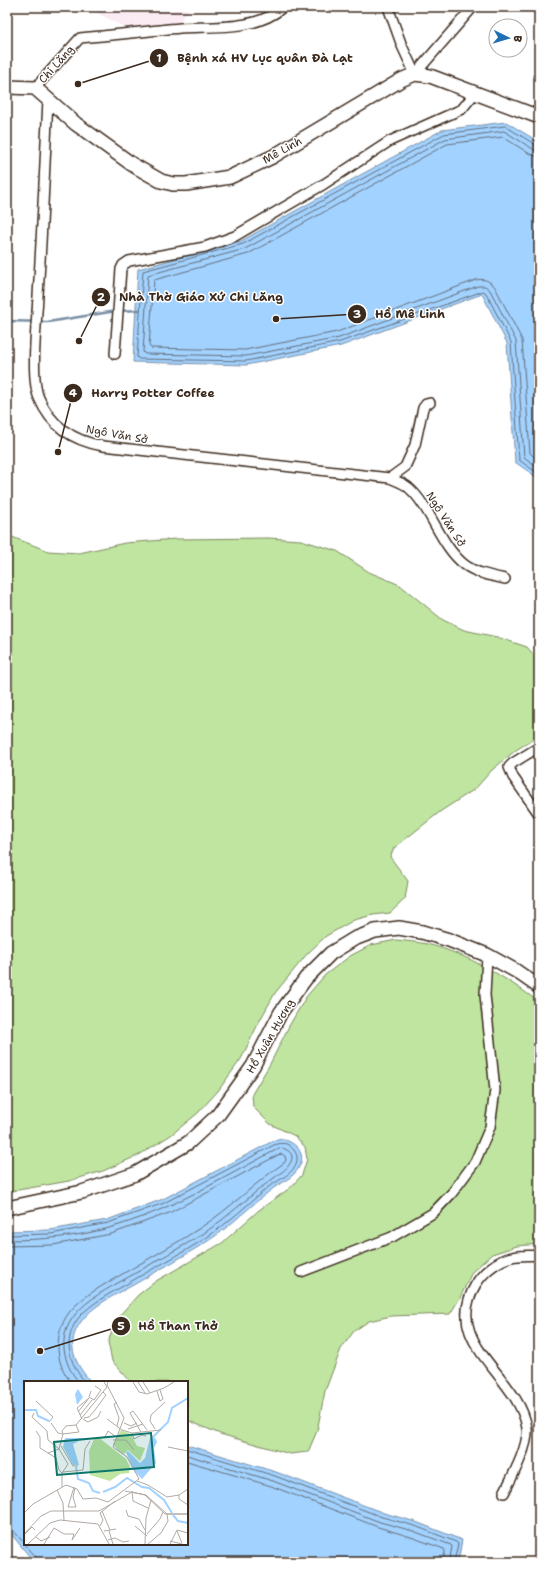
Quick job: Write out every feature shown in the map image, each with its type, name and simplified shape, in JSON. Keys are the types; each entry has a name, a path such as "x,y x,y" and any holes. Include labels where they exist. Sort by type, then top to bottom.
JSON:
{"main road":[{"path":"414,74 430,76 539,117"},
{"name":"Mê Linh","path":"35,88 76,124 133,165 162,181 173,184 186,184 230,177 256,165 272,157 357,105 414,74"},
{"name":"Chi Lăng","path":"7,87 35,88"},
{"name":"Hồ Xuân Hương","path":"7,1208 82,1192 135,1174 188,1143 218,1115 254,1066 281,1012 306,978 331,953 354,938 375,931 399,928 422,932 449,940 487,955 516,971 539,987"}],"street":[{"name":"Chi Lăng","path":"35,88 80,38 180,28 244,24 261,20 283,7"},
{"path":"388,7 414,74 474,7"},
{"path":"116,354 121,269 126,262 205,247 235,236 324,184 390,140 462,109 475,94"},
{"name":"Ngô Văn Sở","path":"48,99 36,336 35,387 38,397 46,412 55,424 63,431 87,443 123,449 390,478 409,488 417,497 450,550 463,564 481,573 505,580"},
{"path":"390,478 405,467 415,445 423,408 426,404 430,403"},
{"path":"534,750 513,763 510,767 513,777 539,814"},
{"path":"301,1272 392,1237 433,1213 452,1193 475,1162 490,1127 495,1090 485,995 487,955"},
{"path":"504,1493 524,1451 527,1429 522,1413 516,1402 489,1365 468,1332 466,1311 472,1291 480,1278 494,1266 511,1257 539,1255"}],"shaded area":[{"path":"95,7 189,7 179,23 126,28 99,14"}],"green space":[{"path":"7,535 48,551 79,553 125,543 176,539 268,538 301,540 337,551 369,572 400,585 443,620 464,630 497,637 527,647 539,661 539,734 534,739 516,750 492,770 475,789 441,811 394,848 390,857 408,881 405,899 390,913 373,915 354,920 326,936 307,954 275,993 241,1059 218,1091 198,1113 171,1135 139,1155 103,1171 69,1181 7,1192"},
{"path":"396,940 427,944 442,948 486,967 539,1002 539,1244 517,1246 492,1254 472,1272 460,1298 450,1314 391,1316 369,1321 354,1331 341,1349 325,1391 317,1431 308,1452 290,1454 220,1434 188,1420 188,1381 130,1381 112,1361 108,1342 117,1318 138,1295 156,1281 222,1243 259,1210 290,1188 302,1175 307,1159 305,1147 295,1136 270,1124 253,1107 252,1094 306,997 325,975 350,956 371,945"}],"water":[{"path":"506,122 539,142 539,479 515,462 507,343 482,294 341,346 246,365 133,362 138,269 241,241 442,130"},
{"path":"282,1139 287,1140 295,1145 301,1153 301,1162 294,1174 271,1190 208,1241 102,1303 81,1322 74,1337 73,1351 78,1364 90,1381 24,1381 24,1545 188,1545 188,1445 276,1472 384,1513 416,1522 462,1540 458,1562 34,1562 7,1529 7,1231 50,1230 107,1220 163,1199 273,1141"}],"waterway":[{"path":"120,311 139,310"},
{"path":"7,321 48,322 116,311"}],"place":[{"name":"Bệnh xá HV Lục quân Đà Lạt","path":"78,84"},
{"name":"Hồ Mê Linh","path":"276,319"},
{"name":"Nhà Thờ Giáo Xứ Chi Lăng","path":"79,341"},
{"name":"Harry Potter Coffee","path":"58,452"},
{"name":"Hồ Than Thở","path":"40,1351"}]}
